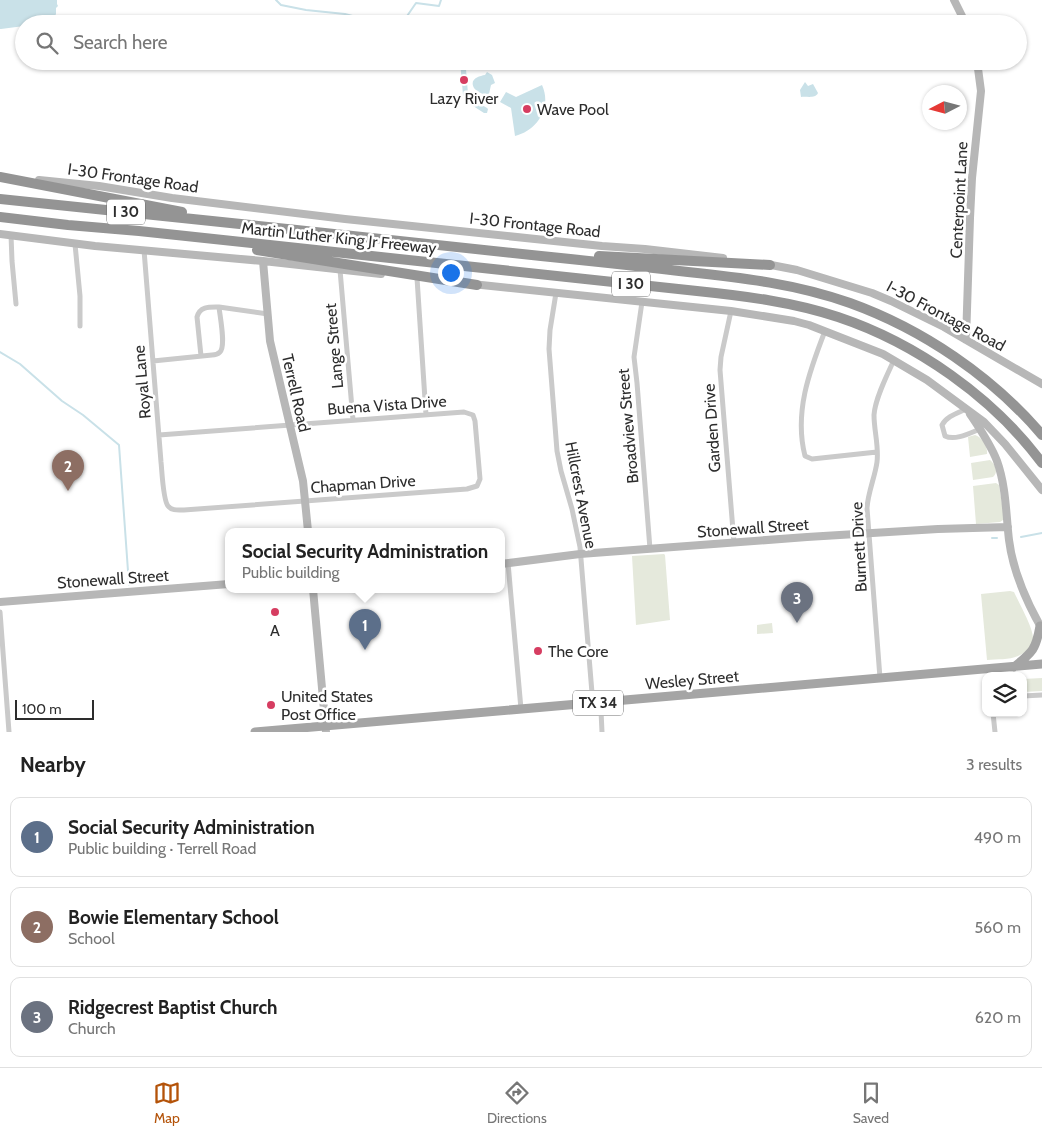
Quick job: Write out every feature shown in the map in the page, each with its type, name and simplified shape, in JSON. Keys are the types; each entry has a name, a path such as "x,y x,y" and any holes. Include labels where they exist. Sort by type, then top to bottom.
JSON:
{"highway":[{"path":"0,177 252,225"},
{"name":"Martin Luther King Jr Freeway","path":"0,198 760,280 817,292 883,316 928,339 986,380 1028,419 1042,435"},
{"name":"Martin Luther King Jr Freeway","path":"0,217 697,290 765,300 812,310 864,327 926,359 958,380 999,414 1042,463"},
{"path":"170,235 477,284"},
{"path":"500,251 770,265"}],"main road":[{"path":"954,0 962,15"},
{"name":"Centerpoint Lane","path":"966,340 970,218 981,91 979,70"},
{"name":"I-30 Frontage Road","path":"0,177 99,186 172,198 326,216 644,249 797,270 891,300 944,327 1042,384"},
{"path":"0,234 76,244 263,261 642,302 794,321 883,354 927,380 984,422 1005,444 1042,490"},
{"name":"Terrell Road","path":"263,261 270,341 303,481 308,528"},
{"path":"966,409 980,429 996,460 1005,493 1009,542 1015,571 1026,601 1041,628 1035,648 1014,667"},
{"name":"Stonewall Street","path":"505,564 580,554 1008,526"},
{"name":"Stonewall Street","path":"0,602 225,584"},
{"path":"313,593 326,729"},
{"name":"Wesley Street","path":"993,672 1014,667 1042,664"},
{"name":"Wesley Street","path":"255,732 326,729 521,709 880,678 982,673"}],"street":[{"path":"11,235 16,304"},
{"path":"76,244 80,326"},
{"name":"Royal Lane","path":"144,250 164,492 166,503 172,509"},
{"name":"Lange Street","path":"340,270 353,420"},
{"path":"417,278 426,415"},
{"name":"Hillcrest Avenue","path":"556,293 550,330 550,349 558,451 561,471 579,538 592,693 601,712 602,732"},
{"name":"Broadview Street","path":"642,302 634,357 638,383 650,549"},
{"path":"201,356 198,314 202,309 219,307 268,314"},
{"path":"153,361 218,354 222,349 223,341 219,307"},
{"name":"Garden Drive","path":"730,312 720,370 734,543"},
{"path":"825,331 802,404 802,444 805,456 812,459 877,452"},
{"name":"Burnett Drive","path":"880,678 866,516 877,462 874,414 884,382 894,360"},
{"path":"966,409 947,418 942,425 945,436 950,438 958,437 980,429"},
{"name":"Buena Vista Drive","path":"160,435 467,413"},
{"name":"Chapman Drive","path":"172,509 184,510 467,489 477,486 480,472 475,421 473,415 467,413"},
{"path":"505,573 521,709"},
{"path":"0,612 9,732"},
{"path":"1027,696 1042,695"},
{"path":"994,717 995,732"}],"shaded area":[{"path":"975,435 984,443 987,448 987,454 970,457 968,437"},
{"path":"990,460 996,468 995,475 993,477 973,480 971,463"},
{"path":"996,483 999,485 1003,520 1000,522 976,524 973,486"},
{"path":"664,554 670,620 636,625 632,556"},
{"path":"1014,592 1029,623 1033,635 1031,645 1018,656 1007,659 987,660 981,594"},
{"path":"772,623 773,633 757,634 757,625"},
{"path":"1042,678 1042,691 1027,692 1027,679"}],"water":[{"path":"0,0 57,0 58,6 55,15 15,15 15,27 0,29"},
{"name":"Lazy River","path":"461,70 466,70 468,94 472,99 488,109 487,113 470,104 463,95"},
{"path":"487,72 492,75 495,83 491,85 489,94 485,95 475,89 473,82 475,78 485,75"},
{"path":"805,82 808,86 813,84 818,93 817,95 801,97 800,90"},
{"name":"Wave Pool","path":"542,85 545,101 541,116 530,129 515,136 511,108 500,102 506,92 516,97"}],"waterway":[{"path":"276,0 281,5 349,15"},
{"path":"408,15 416,3 439,6 441,0"},
{"path":"0,352 20,364 62,401 83,415 119,445 129,585"},
{"path":"1021,537 1042,533"},
{"path":"992,538 997,538"}],"place":[{"name":"Lazy River","path":"464,80"},
{"name":"Wave Pool","path":"527,109"},
{"name":"Bowie Elementary School","path":"68,491"},
{"name":"A","path":"275,612"},
{"name":"Ridgecrest Baptist Church","path":"797,623"},
{"name":"Social Security Administration","path":"365,650"},
{"name":"The Core","path":"538,651"},
{"name":"United States Post Office","path":"271,705"}]}
